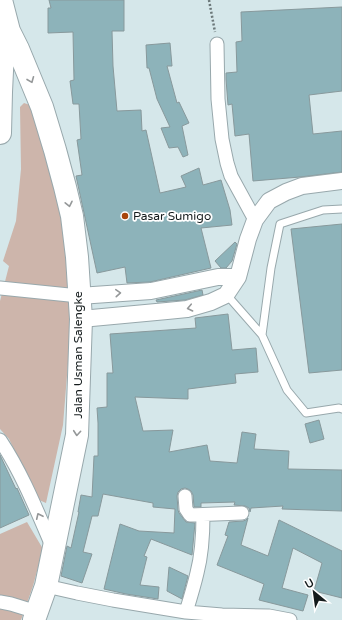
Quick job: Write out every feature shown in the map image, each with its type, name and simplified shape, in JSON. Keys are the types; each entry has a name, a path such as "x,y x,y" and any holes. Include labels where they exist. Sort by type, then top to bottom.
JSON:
{"highway":[{"name":"Jalan Usman Salengke","path":"1,0 8,45 42,107 56,150 72,216 77,257 81,319 77,435 54,552 46,586 35,616"},
{"path":"0,133 1,92 8,45"}],"street":[{"path":"217,44 218,99 222,140 231,176 255,220"},
{"path":"0,288 79,296 222,286 238,277 248,239 255,220 269,201 302,186 342,181"},
{"path":"81,319 167,312 187,308 211,302 222,286"},
{"path":"0,440 24,483 54,552"},
{"path":"185,496 186,509 190,515 242,513"},
{"path":"186,612 201,554 203,515"},
{"path":"46,586 106,599 186,612 222,615 269,616 290,620"},
{"path":"0,602 11,604 35,616"}],"lane":[{"path":"262,335 270,268 280,224 323,210 342,209"},
{"path":"222,286 262,335 287,390 306,413 340,408 342,409"}],"path":[{"path":"209,0 217,44"}],"shaded area":[{"path":"24,103 30,105 45,149 62,214 74,312 63,425 46,503 39,500 9,439 0,429 0,301 9,266 3,261 16,221 21,169 20,107"},
{"path":"27,522 43,549 33,586 21,620 0,620 0,534"}],"building":[{"path":"49,0 124,0 124,31 112,31 117,111 141,110 142,131 146,130 160,193 186,187 181,176 199,168 203,185 221,180 230,210 232,225 201,228 211,268 150,282 127,283 125,267 97,273 76,176 82,175 77,140 81,139 79,104 73,104 70,81 74,80 73,32 48,33 48,8 51,8"},
{"path":"342,7 342,91 309,95 313,134 342,131 342,172 253,181 249,134 235,136 232,104 228,105 226,79 226,73 237,72 236,42 242,41 241,12"},
{"path":"170,43 172,66 167,66 177,103 179,102 189,123 182,126 188,155 183,157 178,147 169,148 161,128 170,127 157,99 149,68 147,68 146,45"},
{"path":"342,224 342,370 309,373 291,229"},
{"path":"235,242 237,244 232,261 226,268 221,268 215,261"},
{"path":"202,290 203,295 185,300 157,302 156,300"},
{"path":"228,314 232,350 256,348 258,372 235,374 236,383 188,389 188,399 135,397 143,431 173,430 169,452 207,445 210,461 237,463 242,432 256,434 254,449 289,451 288,469 342,470 342,511 282,509 283,506 251,508 250,512 249,508 245,506 234,505 235,502 201,503 201,507 194,507 193,495 191,491 185,488 181,489 177,496 179,513 186,522 195,523 192,555 151,539 144,556 147,557 140,585 159,587 158,599 104,589 120,524 139,531 174,533 175,509 153,507 153,503 103,494 98,516 92,516 83,552 92,554 82,583 61,576 67,546 71,548 81,495 92,497 94,456 98,456 97,408 107,407 107,373 113,373 110,334 196,328 195,318"},
{"path":"319,420 324,439 310,443 305,424"},
{"path":"0,455 29,515 0,528"},
{"path":"248,518 241,545 268,556 279,520 342,551 342,598 314,591 322,563 293,548 282,588 308,595 303,611 259,600 264,584 217,565 228,536 225,535 229,522 243,521"},
{"path":"169,567 188,576 182,599 167,591"}],"place":[{"name":"Pasar Sumigo","path":"125,216"}]}
